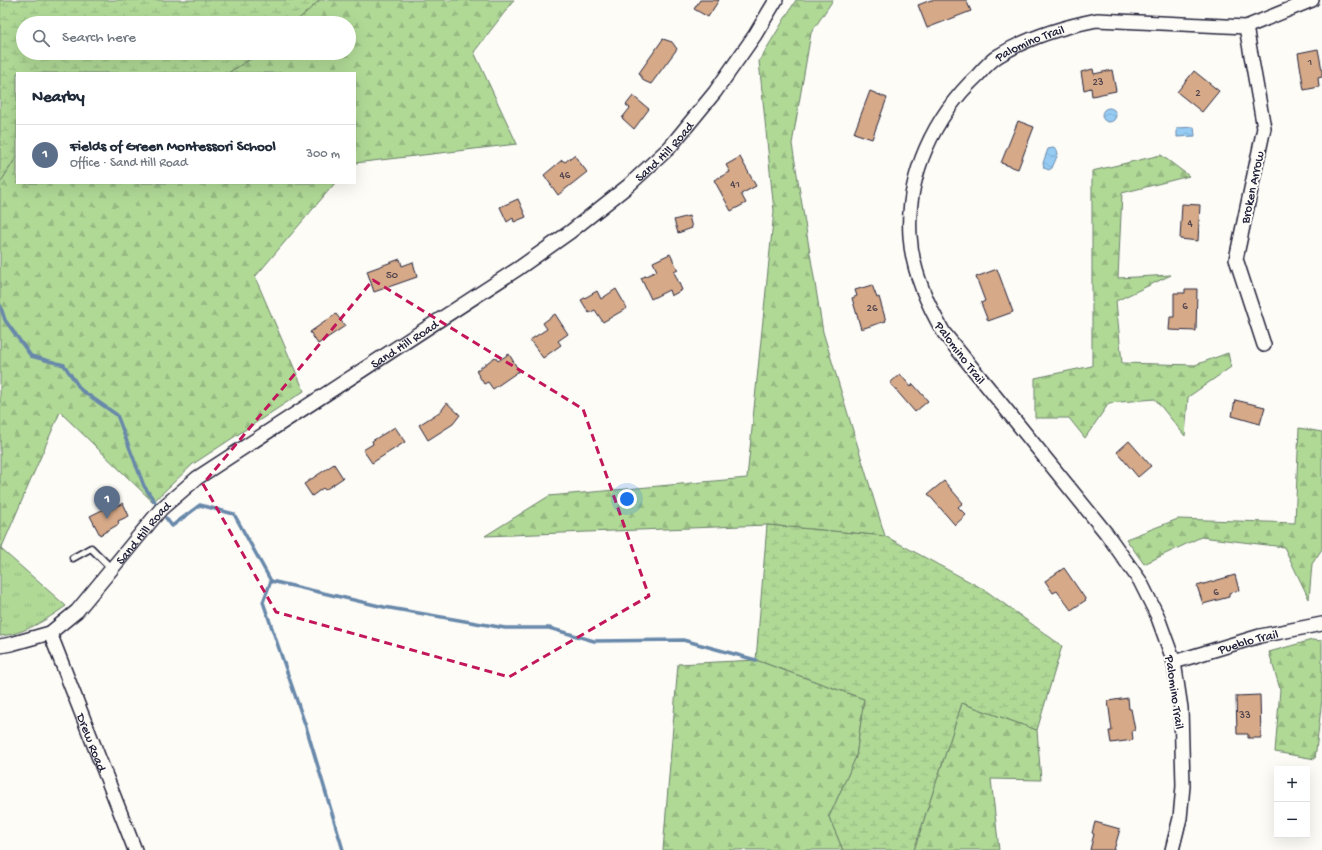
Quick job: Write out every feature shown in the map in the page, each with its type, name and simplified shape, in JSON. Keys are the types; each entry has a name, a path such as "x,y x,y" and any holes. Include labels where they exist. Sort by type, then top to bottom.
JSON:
{"street":[{"name":"Sand Hill Road","path":"0,646 50,633 77,611 161,509 197,478 519,268 570,232 628,186 670,147 715,92 755,36 776,0"},
{"name":"Palomino Trail","path":"1172,850 1180,818 1183,786 1181,708 1174,662 1157,615 1136,575 1081,501 944,333 932,313 921,286 910,238 909,214 918,170 934,131 950,104 994,59 1016,46 1040,35 1096,20 1246,27 1312,0"},
{"name":"Broken Arrow","path":"1246,27 1264,128 1236,259 1264,345"},
{"name":"Pueblo Trail","path":"1174,662 1260,636 1322,624"},
{"name":"Drew Road","path":"50,633 135,850"}],"lane":[{"path":"73,558 91,548 112,569"}],"highlighted area":[{"path":"373,280 583,409 649,596 509,677 276,612 203,484"}],"green space":[{"path":"0,0 319,0 302,16 16,16 16,60 249,60 230,72 16,72 16,158 0,183"},
{"path":"319,0 514,0 474,52 517,144 356,163 356,72 230,72 249,60 356,60 356,16 302,16"},
{"path":"796,0 833,0 811,33 792,144 823,332 885,536 767,525 485,536 549,496 747,478 774,211 759,61"},
{"path":"1161,155 1189,176 1122,193 1118,278 1171,275 1116,301 1122,363 1195,365 1228,353 1231,367 1188,397 1185,436 1155,399 1109,403 1085,438 1069,418 1035,418 1035,378 1092,366 1092,171"},
{"path":"16,158 16,184 334,184 255,277 304,391 193,464 153,502 60,412 0,549 0,183"},
{"path":"1299,428 1322,432 1322,549 1312,564 1309,599 1284,547 1201,537 1144,564 1126,539 1178,519 1295,523"},
{"path":"767,525 885,536 985,590 1062,646 1037,730 962,703 914,850 843,850 829,817 856,757 864,699 756,660"},
{"path":"0,549 66,606 43,621 26,629 9,635 0,636"},
{"path":"1312,640 1322,641 1322,699 1315,759 1275,752 1280,689 1269,652"},
{"path":"756,660 864,699 856,757 829,817 843,850 663,850 678,664"},
{"path":"962,703 1037,730 1041,780 991,779 999,850 914,850"}],"water":[{"path":"1106,108 1112,108 1116,112 1116,118 1112,122 1106,122 1102,118 1102,112"},
{"path":"1194,127 1195,136 1177,137 1177,128"},
{"path":"1053,148 1057,150 1058,154 1052,168 1049,170 1044,168 1043,163 1048,149"}],"building":[{"path":"700,0 719,0 708,17 694,9"},
{"path":"931,0 966,0 971,11 927,28 918,5"},
{"path":"663,39 672,42 677,49 651,84 644,81 639,73"},
{"path":"1318,49 1322,70 1322,77 1318,78 1319,87 1304,90 1298,53"},
{"path":"1093,69 1094,74 1112,70 1116,91 1092,96 1091,88 1084,90 1081,72"},
{"path":"1194,71 1219,91 1202,112 1177,92"},
{"path":"870,91 887,98 872,139 854,133"},
{"path":"633,96 649,109 634,129 622,118 630,108 626,105"},
{"path":"1018,121 1034,127 1018,169 1001,163"},
{"path":"574,155 587,172 558,195 544,175 562,160 565,162"},
{"path":"740,157 756,186 741,194 746,203 731,211 714,180 730,172 726,165"},
{"path":"518,199 526,217 514,222 513,218 507,222 500,207"},
{"path":"1182,204 1200,205 1198,241 1180,239"},
{"path":"689,216 692,228 678,233 674,220"},
{"path":"670,254 678,270 674,272 682,290 671,296 669,290 651,299 641,278 657,271 653,262"},
{"path":"400,259 402,266 413,262 417,277 374,292 367,271"},
{"path":"997,269 1013,312 988,321 981,303 985,301 976,277"},
{"path":"872,285 877,298 879,297 886,321 861,329 852,298 857,296 855,290"},
{"path":"616,289 627,308 603,322 595,310 589,313 581,300 597,291 601,299"},
{"path":"1185,289 1197,289 1196,331 1169,330 1170,317 1174,317 1174,293 1185,293"},
{"path":"336,314 345,326 318,344 310,332"},
{"path":"555,314 568,334 558,341 561,345 543,358 530,340 547,329 543,323"},
{"path":"509,354 519,371 493,389 488,382 484,384 476,371 495,357 498,361"},
{"path":"900,374 911,387 913,384 928,401 915,412 890,383"},
{"path":"1235,400 1265,407 1260,424 1232,416"},
{"path":"447,403 460,415 453,424 428,440 419,425 441,411"},
{"path":"395,427 405,442 372,463 363,450 373,444 372,441"},
{"path":"1129,441 1151,466 1138,477 1117,452"},
{"path":"334,464 343,478 325,490 323,488 312,496 304,484"},
{"path":"944,481 963,503 958,507 966,515 955,525 928,494"},
{"path":"123,503 129,516 118,521 119,524 100,535 90,516 110,506 112,509"},
{"path":"1064,568 1086,600 1071,610 1057,591 1053,593 1045,581"},
{"path":"1235,575 1239,590 1229,593 1229,597 1203,604 1197,586"},
{"path":"1260,695 1261,738 1248,738 1248,734 1237,734 1236,696"},
{"path":"1128,698 1129,709 1131,709 1135,730 1132,731 1133,740 1111,743 1109,731 1112,731 1108,701"},
{"path":"1095,822 1120,829 1114,850 1090,850"}],"waterway":[{"path":"0,305 5,320 31,356 64,365 81,390 117,415 144,486 155,502"},
{"path":"166,518 172,526 200,505 234,514 271,581 384,607 505,628 549,628 594,641 683,640 756,660"},
{"path":"271,581 263,602 307,730 343,850"}],"place":[{"name":"Fields of Green Montessori School","path":"107,519"}]}
